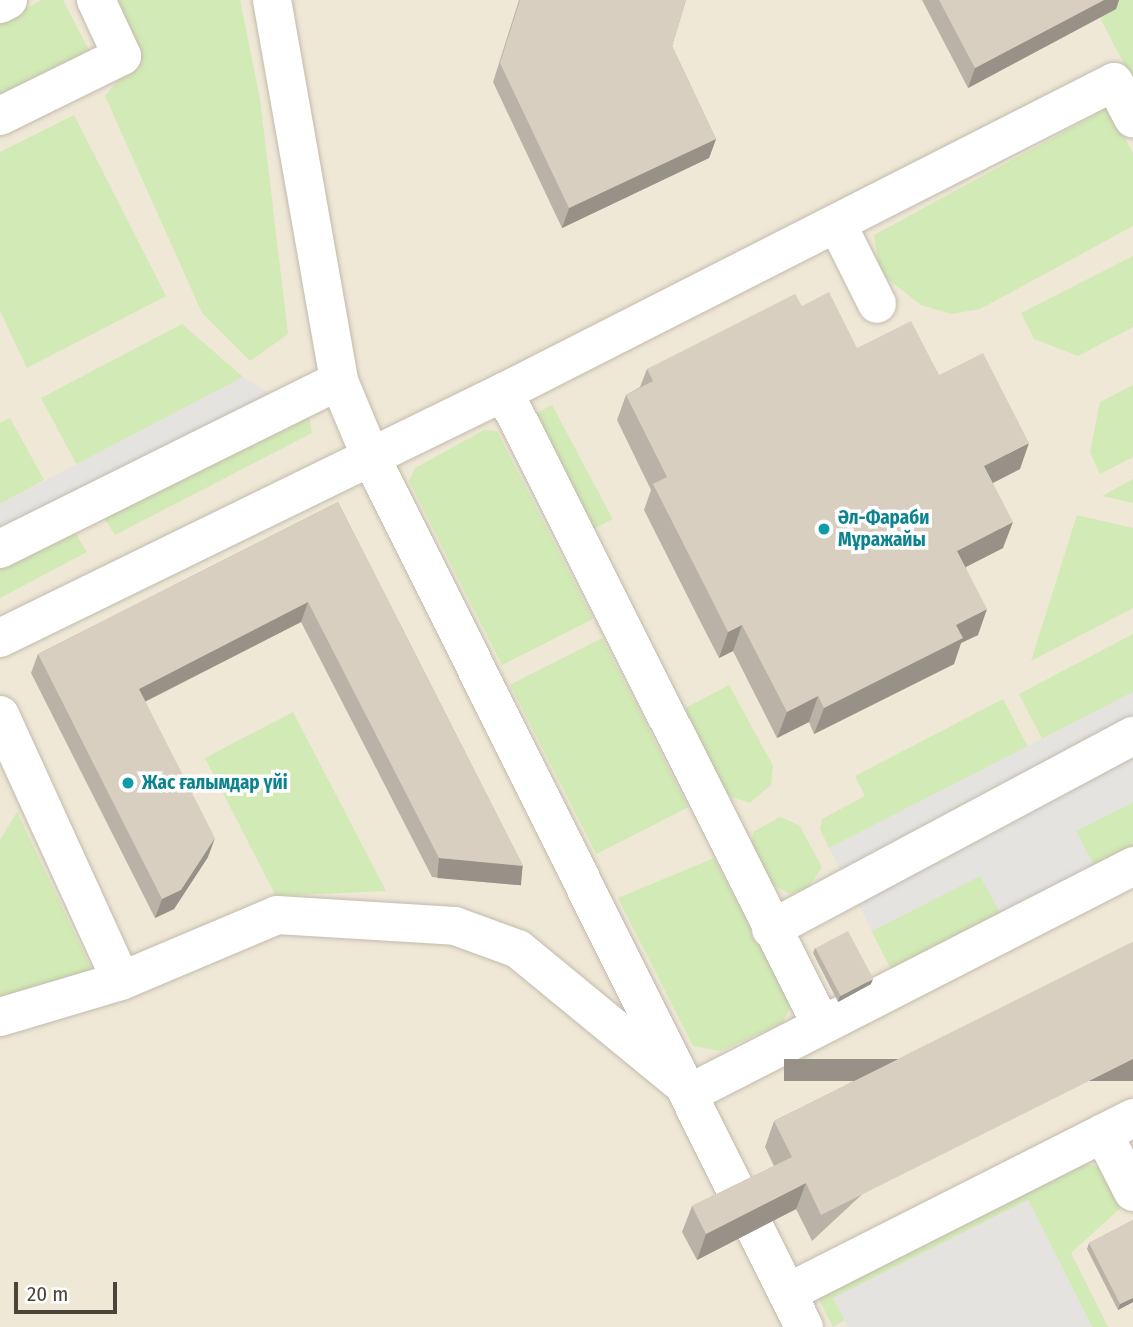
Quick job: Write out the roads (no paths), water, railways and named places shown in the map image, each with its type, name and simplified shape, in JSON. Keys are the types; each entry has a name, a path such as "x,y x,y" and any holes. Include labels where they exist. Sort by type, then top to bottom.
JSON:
{"street":[{"path":"0,4 8,0"},
{"path":"0,116 122,55 96,0"},
{"path":"272,0 340,381 369,453 692,1092 804,1327"},
{"path":"0,638 369,453 504,392 838,226 1114,82 1133,118"},
{"path":"838,226 877,304"},
{"path":"0,548 340,381"},
{"path":"504,392 771,929 820,1022"},
{"path":"0,715 8,772 121,981"},
{"path":"771,929 1133,736"},
{"path":"692,1092 820,1022 1133,866"},
{"path":"0,1017 121,981 278,915 455,926 518,949 692,1092"},
{"path":"787,1293 1118,1126 1133,1192"}],"place":[{"name":"Әл-Фараби Мұражайы","path":"824,529"},
{"name":"Жас ғалымдар үйі","path":"128,783"}]}
